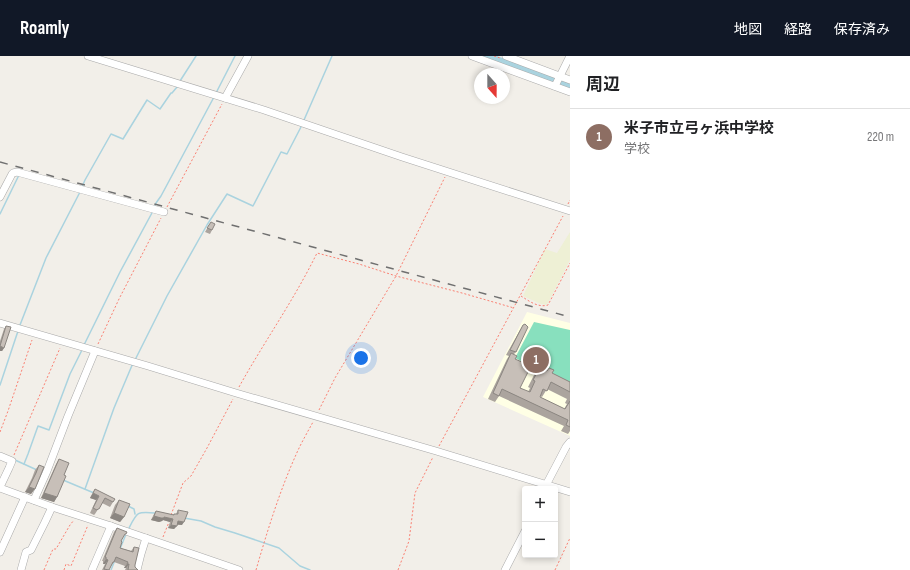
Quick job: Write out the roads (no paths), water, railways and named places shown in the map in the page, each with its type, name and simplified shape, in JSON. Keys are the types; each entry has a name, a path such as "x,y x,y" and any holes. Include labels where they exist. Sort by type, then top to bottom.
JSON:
{"street":[{"path":"88,56 225,98 568,210"},
{"path":"225,98 248,56"},
{"path":"472,56 557,82 570,80"},
{"path":"506,56 557,82 570,92"},
{"path":"557,82 570,56"},
{"path":"0,197 12,174 17,172 164,212"},
{"path":"0,323 436,451 543,486"},
{"path":"34,500 50,465 68,416 95,351"},
{"path":"546,486 566,446 570,442"},
{"path":"0,456 12,461 0,488 161,543 218,567 240,570"},
{"path":"558,490 570,492"},
{"path":"0,552 25,497"},
{"path":"21,570 26,552 31,550 52,507"},
{"path":"92,570 111,526"},
{"path":"505,570 522,537"},
{"path":"138,570 146,538"}],"waterway":[{"path":"180,81 196,56"},
{"path":"216,93 235,56"},
{"path":"304,120 332,56"},
{"path":"483,56 570,88"},
{"path":"82,187 111,134 123,139 147,100 160,109 177,87"},
{"path":"154,208 214,97"},
{"path":"135,360 167,296 207,225 227,194 253,206 281,152 287,154 302,125"},
{"path":"0,214 19,175"},
{"path":"20,325 46,258 80,192"},
{"path":"84,345 120,272 153,211"},
{"path":"0,385 18,331"},
{"path":"24,464 38,426 49,430 70,374 82,350"},
{"path":"85,489 114,408 133,363"},
{"path":"15,460 37,470"},
{"path":"63,480 94,493"},
{"path":"128,506 134,509 135,514"},
{"path":"129,528 138,514 144,512 155,513"},
{"path":"184,518 201,521 279,548 300,566 310,570"},
{"path":"120,549 126,534"},
{"path":"111,570 115,560"}],"railway":[{"path":"0,162 570,317"}],"place":[{"name":"米子市立弓ヶ浜中学校","path":"536,360"}]}
